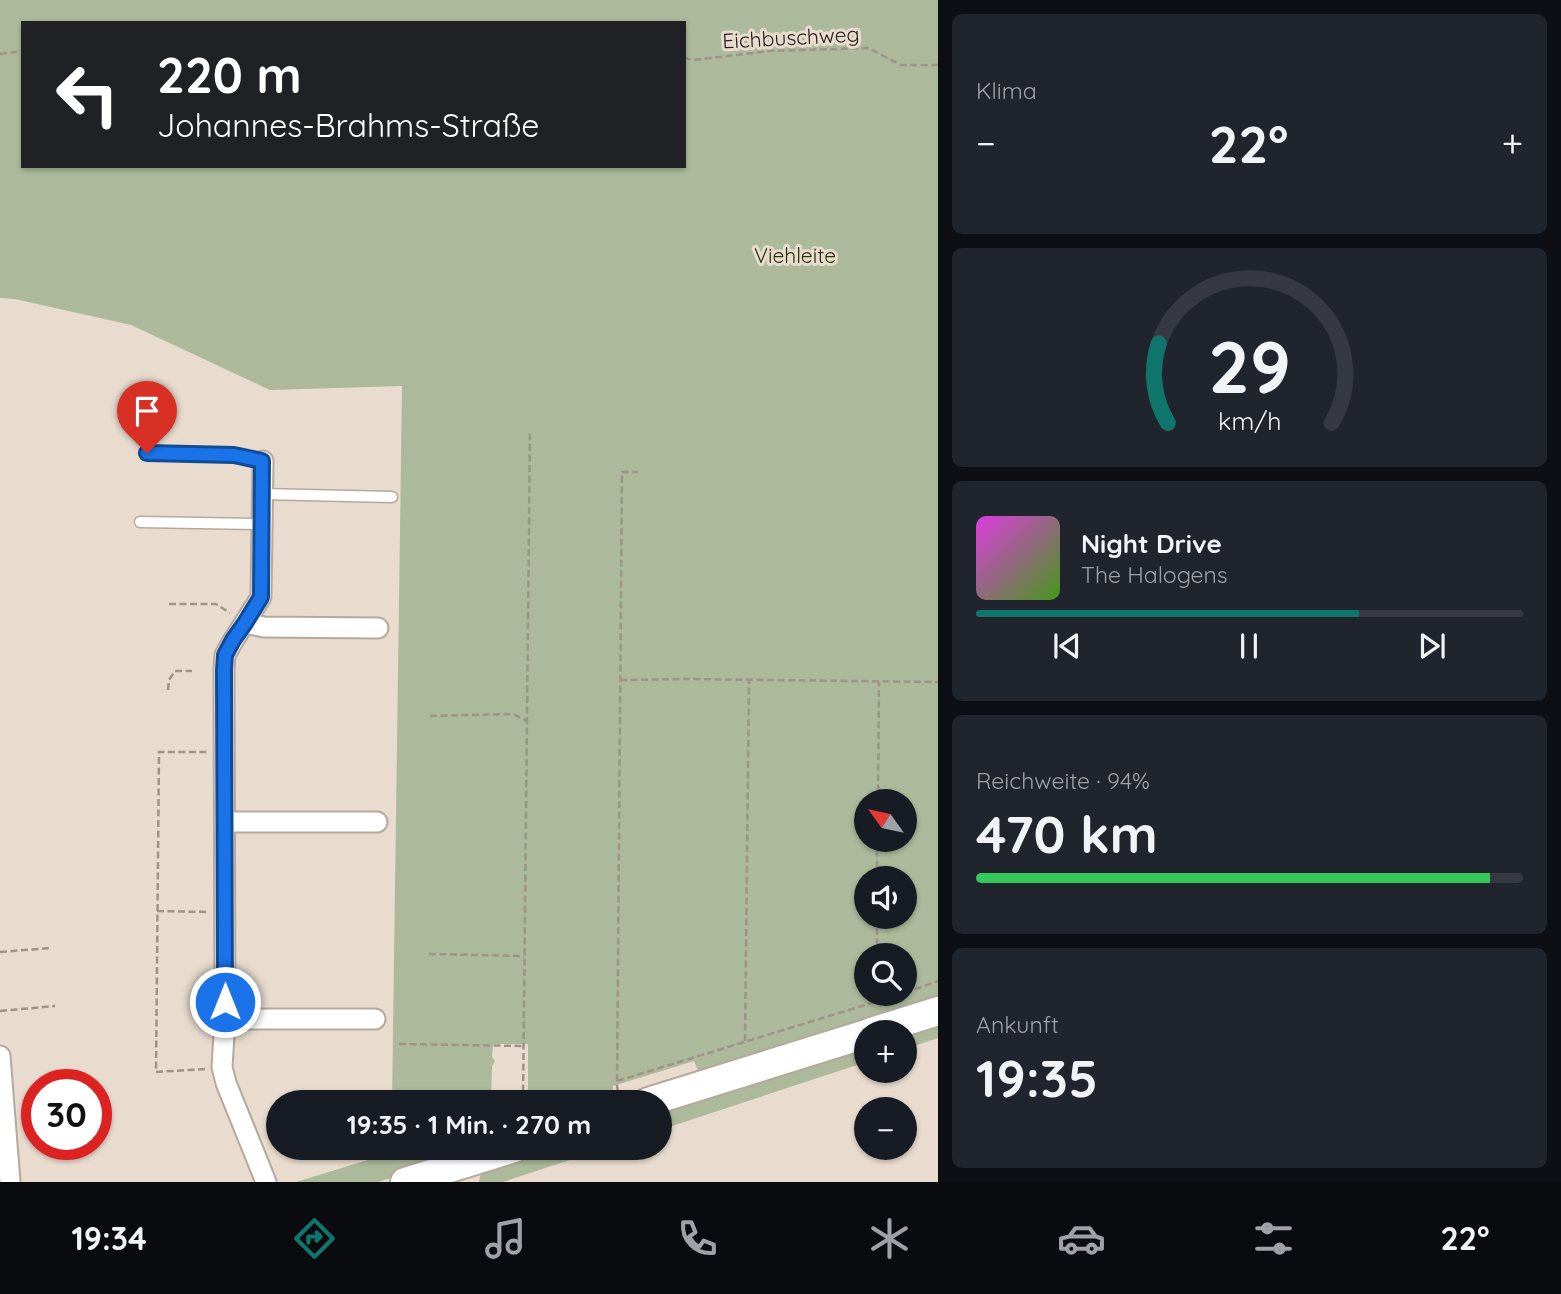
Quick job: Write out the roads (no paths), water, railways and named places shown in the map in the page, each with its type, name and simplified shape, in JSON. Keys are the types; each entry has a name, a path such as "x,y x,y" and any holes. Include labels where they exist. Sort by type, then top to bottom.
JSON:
{"main road":[{"path":"910,1020 938,1011"},
{"path":"672,1095 854,1038"},
{"path":"405,1182 476,1160"}],"street":[{"path":"262,461 261,597 225,655 224,670 225,1019 222,1068 266,1182"},
{"path":"245,623 264,627 378,628"},
{"path":"225,822 377,822"},
{"path":"225,1019 375,1020"},
{"path":"0,1056 10,1182"}],"lane":[{"path":"144,453 234,455 262,461"},
{"path":"262,494 392,497"},
{"path":"140,522 262,524"}],"park label":[{"name":"Viehleite","path":"795,256"}]}
